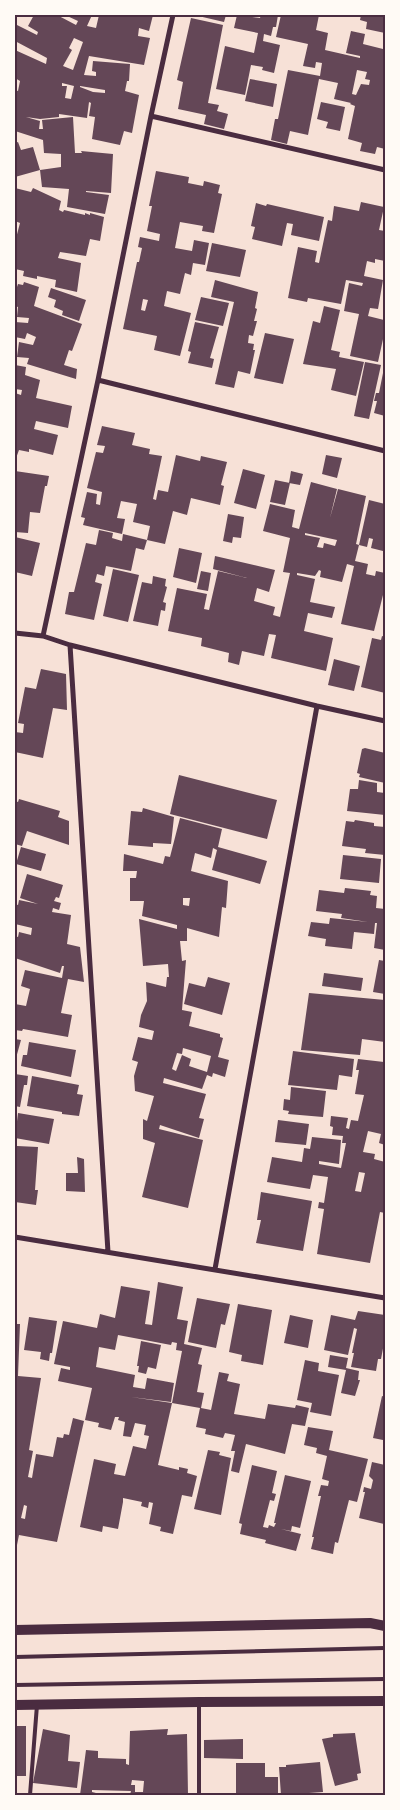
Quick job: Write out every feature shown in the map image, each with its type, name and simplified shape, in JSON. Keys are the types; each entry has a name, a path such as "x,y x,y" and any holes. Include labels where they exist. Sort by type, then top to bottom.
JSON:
{"main road":[{"path":"15,1630 370,1623 385,1626"},
{"path":"15,1705 385,1701"}],"street":[{"path":"43,636 173,15"},
{"path":"151,116 385,170"},
{"path":"98,380 385,451"},
{"path":"15,633 43,636 317,706 385,721"},
{"path":"70,644 108,1252"},
{"path":"215,1270 317,706"},
{"path":"15,1237 385,1298"}],"lane":[{"path":"15,1657 385,1648"},
{"path":"15,1685 385,1678"},
{"path":"199,1702 199,1795"},
{"path":"30,1795 37,1705"}],"building":[{"path":"34,15 57,15 76,25 78,21 65,15 92,15 87,26 96,28 99,15 108,17 108,15 153,15 149,31 139,28 138,36 150,38 144,65 89,56 84,75 96,76 96,72 92,71 93,61 130,64 129,81 127,81 125,91 139,95 132,133 124,131 120,145 92,139 95,117 89,116 91,103 89,102 87,118 59,114 59,117 40,119 26,117 40,121 39,129 43,129 42,120 73,117 75,153 82,153 81,151 113,154 111,193 86,191 109,195 105,214 67,207 69,189 42,187 40,170 61,167 61,154 44,153 43,140 15,131 15,90 18,91 20,81 15,78 15,50 46,64 47,58 15,41 15,26 17,25 37,35 38,32 28,26","holes":["74,38 83,42 73,70 63,66 72,50 69,48","62,83 74,86 71,99 65,98 67,86 62,86","80,87 105,90 105,93 93,92"]},
{"path":"194,15 226,15 224,22"},
{"path":"237,15 260,18 261,15 278,15 276,27 273,27 271,36 264,34 263,41 280,45 274,73 262,70 263,67 251,65 245,95 216,89 225,46 254,53 258,33 234,28"},
{"path":"281,15 319,15 316,30 328,33 325,50 360,58 360,56 346,53 351,31 365,34 363,44 383,49 385,43 385,149 377,147 375,154 360,151 362,143 348,139 355,106 351,103 334,99 338,83 319,79 308,135 290,131 287,144 271,140 275,119 278,119 288,70 320,76 322,63 316,62 315,68 303,66 308,44 276,37","holes":["357,70 367,72 365,79 370,80 369,85 361,84 356,95 352,94"]},
{"path":"361,15 385,15 385,33 366,29 367,22 360,20"},
{"path":"191,18 223,25 208,103 219,105 217,111 228,114 224,129 204,124 206,115 178,109 183,82 177,80"},
{"path":"250,79 277,84 273,107 245,101"},
{"path":"321,102 345,107 340,131 326,128 328,122 317,119"},
{"path":"18,142 21,150 33,147 40,170 15,177 15,143"},
{"path":"156,171 189,177 188,183 203,186 204,181 220,185 218,193 222,194 214,233 202,231 203,226 180,222 175,248 192,251 194,240 209,243 205,265 193,263 191,275 185,273 180,294 167,291 164,306 191,313 180,356 154,350 157,336 123,329 137,262 139,262 142,248 138,247 140,237 159,241 160,234 147,231 152,206 149,206","holes":["143,299 148,300 145,311 141,310"]},
{"path":"15,188 31,192 33,188 61,201 59,210 63,212 64,210 85,215 85,213 90,215 90,213 104,217 100,241 90,239 86,256 60,252 58,258 81,263 77,292 55,287 56,280 37,276 37,279 23,276 24,271 15,269 15,242 20,223 15,221"},
{"path":"361,202 384,207 379,230 385,231 385,261 375,259 375,263 367,261 364,276 383,280 378,309 370,308 368,316 384,320 383,326 385,330 378,362 350,356 359,314 344,311 349,283 362,286 363,283 346,280 341,304 308,298 307,302 288,298 298,247 317,251 315,262 319,263 328,220 332,221 334,206 359,211"},
{"path":"256,203 324,217 319,241 291,235 293,224 287,223 282,246 252,239 255,227 251,226"},
{"path":"212,243 246,250 240,277 206,271"},
{"path":"215,280 258,292 254,321 257,321 253,336 249,335 248,343 254,344 253,350 255,350 250,374 238,371 234,388 215,384 234,302 211,297"},
{"path":"24,282 39,287 34,306 82,324 72,351 69,350 64,365 77,369 76,379 27,364 29,358 17,357 19,342 33,345 36,337 27,333 25,339 15,337 15,322 28,323 29,318 17,317 18,307 15,306 15,287 18,284 23,285"},
{"path":"51,288 86,300 79,321 62,315 63,311 54,307 56,300 48,297"},
{"path":"201,297 229,303 223,326 195,320"},
{"path":"324,306 340,310 331,350 340,352 339,357 364,362 356,396 331,390 336,369 303,364 313,321 320,323"},
{"path":"195,322 219,327 210,358 214,359 212,368 188,363 191,352 188,351"},
{"path":"265,333 294,339 283,384 254,378"},
{"path":"365,362 381,365 369,419 354,416"},
{"path":"15,365 26,367 25,375 40,380 36,398 72,406 68,428 36,421 34,429 58,435 53,455 29,449 29,452 19,450 15,461 15,393 21,395 22,390 15,389"},
{"path":"383,373 385,373 385,416 374,413 377,401 374,401 376,393 379,393"},
{"path":"102,426 135,433 132,445 150,449 149,454 162,456 153,499 156,500 158,490 168,492 176,455 200,461 201,456 227,462 221,485 224,486 220,505 191,498 187,515 173,511 165,544 147,540 150,526 133,522 137,504 121,501 117,518 125,519 122,534 83,525 85,518 81,517 87,492 97,494 96,504 100,505 102,492 87,488 96,452 103,453 105,446 97,445"},
{"path":"326,455 342,458 337,478 322,474"},
{"path":"243,469 265,475 256,509 234,503"},
{"path":"15,471 49,476 47,486 45,486 40,513 30,512 28,533 15,532"},
{"path":"291,471 303,474 300,485 289,483"},
{"path":"275,480 290,483 285,505 270,502"},
{"path":"311,482 337,489 330,518 338,489 366,496 356,544 359,545 355,561 368,564 366,574 375,576 376,571 385,573 385,587 374,631 341,624 354,566 347,564 342,582 320,577 321,571 319,570 315,576 297,573 297,575 315,579 310,602 335,607 332,618 308,613 304,631 333,638 326,671 271,658 276,635 269,634 264,656 242,651 239,665 228,662 229,653 201,646 202,638 168,631 177,588 207,594 204,609 209,610 218,571 247,578 213,569 215,556 275,570 269,592 257,588 254,601 275,607 273,615 280,617 290,573 283,572 290,538 263,531 270,504 295,510 292,527 299,529","holes":["305,533 337,540 335,546 324,543 323,548 317,547 320,538 305,535"]},
{"path":"369,500 385,504 385,540 383,551 371,548 373,539 369,538 367,547 359,545"},
{"path":"228,514 244,517 241,538 233,537 232,543 223,541"},
{"path":"99,530 113,533 112,538 122,541 123,534 147,540 144,550 136,548 131,571 106,566 104,576 97,574 95,582 102,584 94,620 65,614 69,592 74,592 86,543 96,545"},
{"path":"15,537 40,543 32,576 15,572"},
{"path":"179,548 202,553 196,583 173,577"},
{"path":"113,569 139,575 128,622 103,616"},
{"path":"201,571 211,573 208,591 197,589"},
{"path":"153,576 166,579 165,586 167,587 163,602 166,603 165,611 161,610 158,626 133,621 142,582 152,584"},
{"path":"382,636 385,637 385,693 361,687 372,638 381,640"},
{"path":"334,659 360,666 354,691 328,685"},
{"path":"41,669 66,674 67,710 53,708 43,758 15,752 15,732 23,733 24,724 18,723 25,687 36,689"},
{"path":"362,749 385,753 385,783 359,777 360,774 357,773"},
{"path":"179,775 277,800 267,839 170,814"},
{"path":"359,780 377,783 377,792 385,793 385,815 347,811 350,789 358,789"},
{"path":"19,799 60,811 58,817 69,821 69,845 27,831 22,846 15,844 15,801 18,802"},
{"path":"143,808 174,817 171,844 153,843 153,847 128,845 131,811 142,812"},
{"path":"180,818 222,829 218,847 267,861 260,884 212,870 217,850 213,848 211,858 195,853 191,871 228,881 226,908 222,907 219,937 187,928 187,941 180,941 182,961 186,960 182,1010 192,1012 189,1026 220,1034 220,1037 223,1038 218,1057 229,1060 225,1077 213,1073 212,1077 207,1075 202,1089 164,1078 163,1083 206,1094 199,1118 204,1119 199,1138 160,1125 159,1129 203,1140 188,1208 142,1197 155,1143 143,1139 143,1119 147,1121 154,1096 135,1091 134,1076 138,1062 132,1060 138,1037 152,1040 154,1031 139,1027 141,1015 147,1001 146,982 166,987 167,977 169,977 168,964 143,966 139,919 177,929 177,925 142,916 144,901 130,901 130,878 136,878 137,871 123,871 124,854 163,864 165,856 170,857","holes":["183,898 190,898 189,906 183,905","183,1048 211,1056 207,1072 189,1066 191,1059 182,1055 176,1071 172,1069 177,1053 182,1054"]},
{"path":"355,820 374,823 374,826 385,827 385,855 365,853 366,849 342,846 346,821 354,822"},
{"path":"21,847 46,854 41,871 16,864"},
{"path":"343,855 381,859 379,883 340,879"},
{"path":"27,874 63,885 59,898 56,897 54,901 61,903 59,910 53,908 52,912 71,915 67,944 80,947 84,982 68,979 61,1013 72,1015 68,1037 23,1029 22,1031 15,1030 15,1004 26,1006 30,989 21,986 25,970 62,978 64,966 62,966 60,973 15,958 15,936 18,937 19,932 31,935 32,928 15,924 15,904 18,905 19,900 38,904 20,898"},
{"path":"345,888 371,891 370,895 377,896 376,908 385,909 385,950 374,948 377,923 375,923 374,934 354,932 352,949 325,946 326,939 308,936 311,922 329,924 330,918 368,922 341,918 342,914 316,911 319,890 344,893"},
{"path":"379,960 385,961 385,994 373,992"},
{"path":"324,973 363,978 361,991 322,986"},
{"path":"208,977 230,983 222,1015 184,1004 189,983 205,987"},
{"path":"309,993 385,1000 385,1042 362,1039 360,1055 301,1050"},
{"path":"15,1039 21,1040 16,1058 15,1058"},
{"path":"29,1042 76,1050 71,1077 21,1066 23,1055 27,1055"},
{"path":"293,1051 354,1059 352,1077 339,1075 337,1090 288,1085"},
{"path":"358,1059 384,1062 383,1065 385,1066 385,1145 379,1143 381,1134 368,1131 363,1152 375,1154 374,1159 385,1162 385,1213 380,1212 370,1263 317,1254 324,1209 318,1208 319,1202 324,1203 328,1177 313,1175 310,1189 267,1182 272,1157 302,1162 304,1148 310,1149 312,1137 341,1140 339,1164 319,1161 319,1164 341,1168 346,1143 342,1143 343,1136 332,1135 333,1127 330,1126 331,1116 348,1118 346,1128 349,1129 351,1120 358,1121 364,1095 355,1094 359,1070 356,1070","holes":["359,1172 365,1173 361,1192 355,1191"]},
{"path":"15,1074 28,1076 27,1085 24,1085 20,1107 15,1106"},
{"path":"32,1076 79,1085 77,1094 83,1095 79,1116 27,1106"},
{"path":"291,1087 326,1091 323,1117 288,1114 289,1111 283,1110 284,1099 290,1100"},
{"path":"18,1113 54,1119 49,1144 15,1138"},
{"path":"278,1120 309,1124 306,1145 275,1142"},
{"path":"15,1142 17,1142 17,1146 38,1147 35,1190 38,1190 36,1205 15,1202"},
{"path":"77,1157 84,1159 85,1192 66,1191 66,1173 78,1173"},
{"path":"261,1192 312,1201 303,1251 256,1243 261,1220 257,1220"},
{"path":"158,1282 183,1287 177,1319 188,1321 184,1344 202,1348 198,1364 202,1365 197,1392 204,1393 201,1408 211,1410 219,1372 229,1374 227,1381 240,1384 234,1414 265,1419 268,1404 295,1408 296,1405 309,1408 305,1426 292,1424 285,1454 246,1444 239,1473 231,1471 235,1451 231,1451 235,1435 225,1433 223,1438 205,1434 206,1429 196,1427 200,1408 172,1403 158,1465 179,1470 179,1467 188,1469 187,1473 197,1476 192,1497 182,1495 173,1534 160,1531 161,1527 149,1524 153,1503 149,1502 148,1508 141,1506 142,1502 123,1498 118,1529 103,1526 102,1532 80,1527 94,1459 116,1464 114,1474 125,1476 133,1446 146,1449 149,1436 144,1435 146,1425 135,1423 131,1437 123,1436 125,1422 118,1420 119,1417 115,1417 111,1430 98,1427 99,1423 85,1420 92,1388 58,1381 61,1368 70,1370 70,1367 54,1364 63,1321 97,1328 100,1314 115,1318 121,1286 150,1291 145,1324 152,1325","holes":["118,1335 171,1345 172,1342 177,1343 176,1350 182,1351 172,1403 131,1397 171,1402 174,1383 147,1378 145,1389 133,1387 135,1375 96,1367 99,1347 115,1350"]},
{"path":"197,1298 230,1304 225,1325 221,1324 216,1348 188,1342"},
{"path":"238,1304 272,1310 263,1365 241,1361 242,1355 229,1352"},
{"path":"358,1311 385,1315 385,1338 381,1359 378,1359 376,1371 351,1367 357,1329 354,1328 348,1355 324,1350 331,1315 355,1320"},
{"path":"290,1315 313,1320 308,1348 284,1343"},
{"path":"29,1317 57,1321 49,1361 40,1359 41,1352 24,1350"},
{"path":"15,1324 20,1324 18,1376 41,1378 29,1450 33,1451 28,1477 32,1478 36,1454 53,1457 57,1437 63,1438 64,1434 69,1435 73,1418 84,1421 57,1542 19,1535 16,1550","holes":["24,1505 27,1506 25,1519 21,1518"]},
{"path":"141,1341 161,1345 156,1369 148,1367 146,1374 138,1372 139,1366 137,1366"},
{"path":"330,1355 348,1358 346,1368 359,1371 358,1380 360,1380 355,1396 341,1393 346,1370 328,1367"},
{"path":"305,1360 319,1363 318,1371 339,1375 331,1416 310,1412 312,1403 297,1400"},
{"path":"382,1396 385,1397 385,1434 383,1440 373,1438"},
{"path":"308,1427 333,1431 329,1450 368,1459 357,1502 349,1500 338,1543 335,1542 333,1554 311,1549 321,1496 318,1496 321,1485 328,1486 329,1481 322,1479 327,1456 316,1453 317,1448 304,1445"},
{"path":"208,1450 220,1452 219,1455 231,1458 221,1515 194,1509"},
{"path":"372,1462 385,1465 384,1524 359,1518 365,1492 363,1492 364,1487 371,1489 373,1480 369,1476"},
{"path":"252,1465 277,1471 272,1493 276,1494 274,1501 270,1500 263,1527 268,1528 269,1525 274,1527 276,1523 274,1523 285,1475 311,1481 300,1528 292,1526 291,1531 281,1529 301,1534 296,1551 265,1543 266,1540 240,1534 242,1524 239,1523"},
{"path":"15,1726 26,1726 26,1776 15,1776"},
{"path":"43,1729 70,1735 68,1761 80,1762 77,1788 33,1783"},
{"path":"168,1729 167,1735 187,1734 188,1795 130,1795 131,1791 92,1790 92,1792 104,1795 80,1795 86,1750 98,1751 98,1758 126,1759 126,1764 129,1765 130,1731","holes":["132,1780 144,1781 143,1792 135,1792 135,1785 131,1785"]},
{"path":"355,1733 361,1773 357,1774 358,1780 335,1786 322,1739 333,1737 333,1734"},
{"path":"243,1739 243,1759 204,1758 204,1740"},
{"path":"320,1762 323,1792 281,1795 279,1767"},
{"path":"236,1763 265,1763 265,1777 278,1777 278,1795 236,1795"}]}
